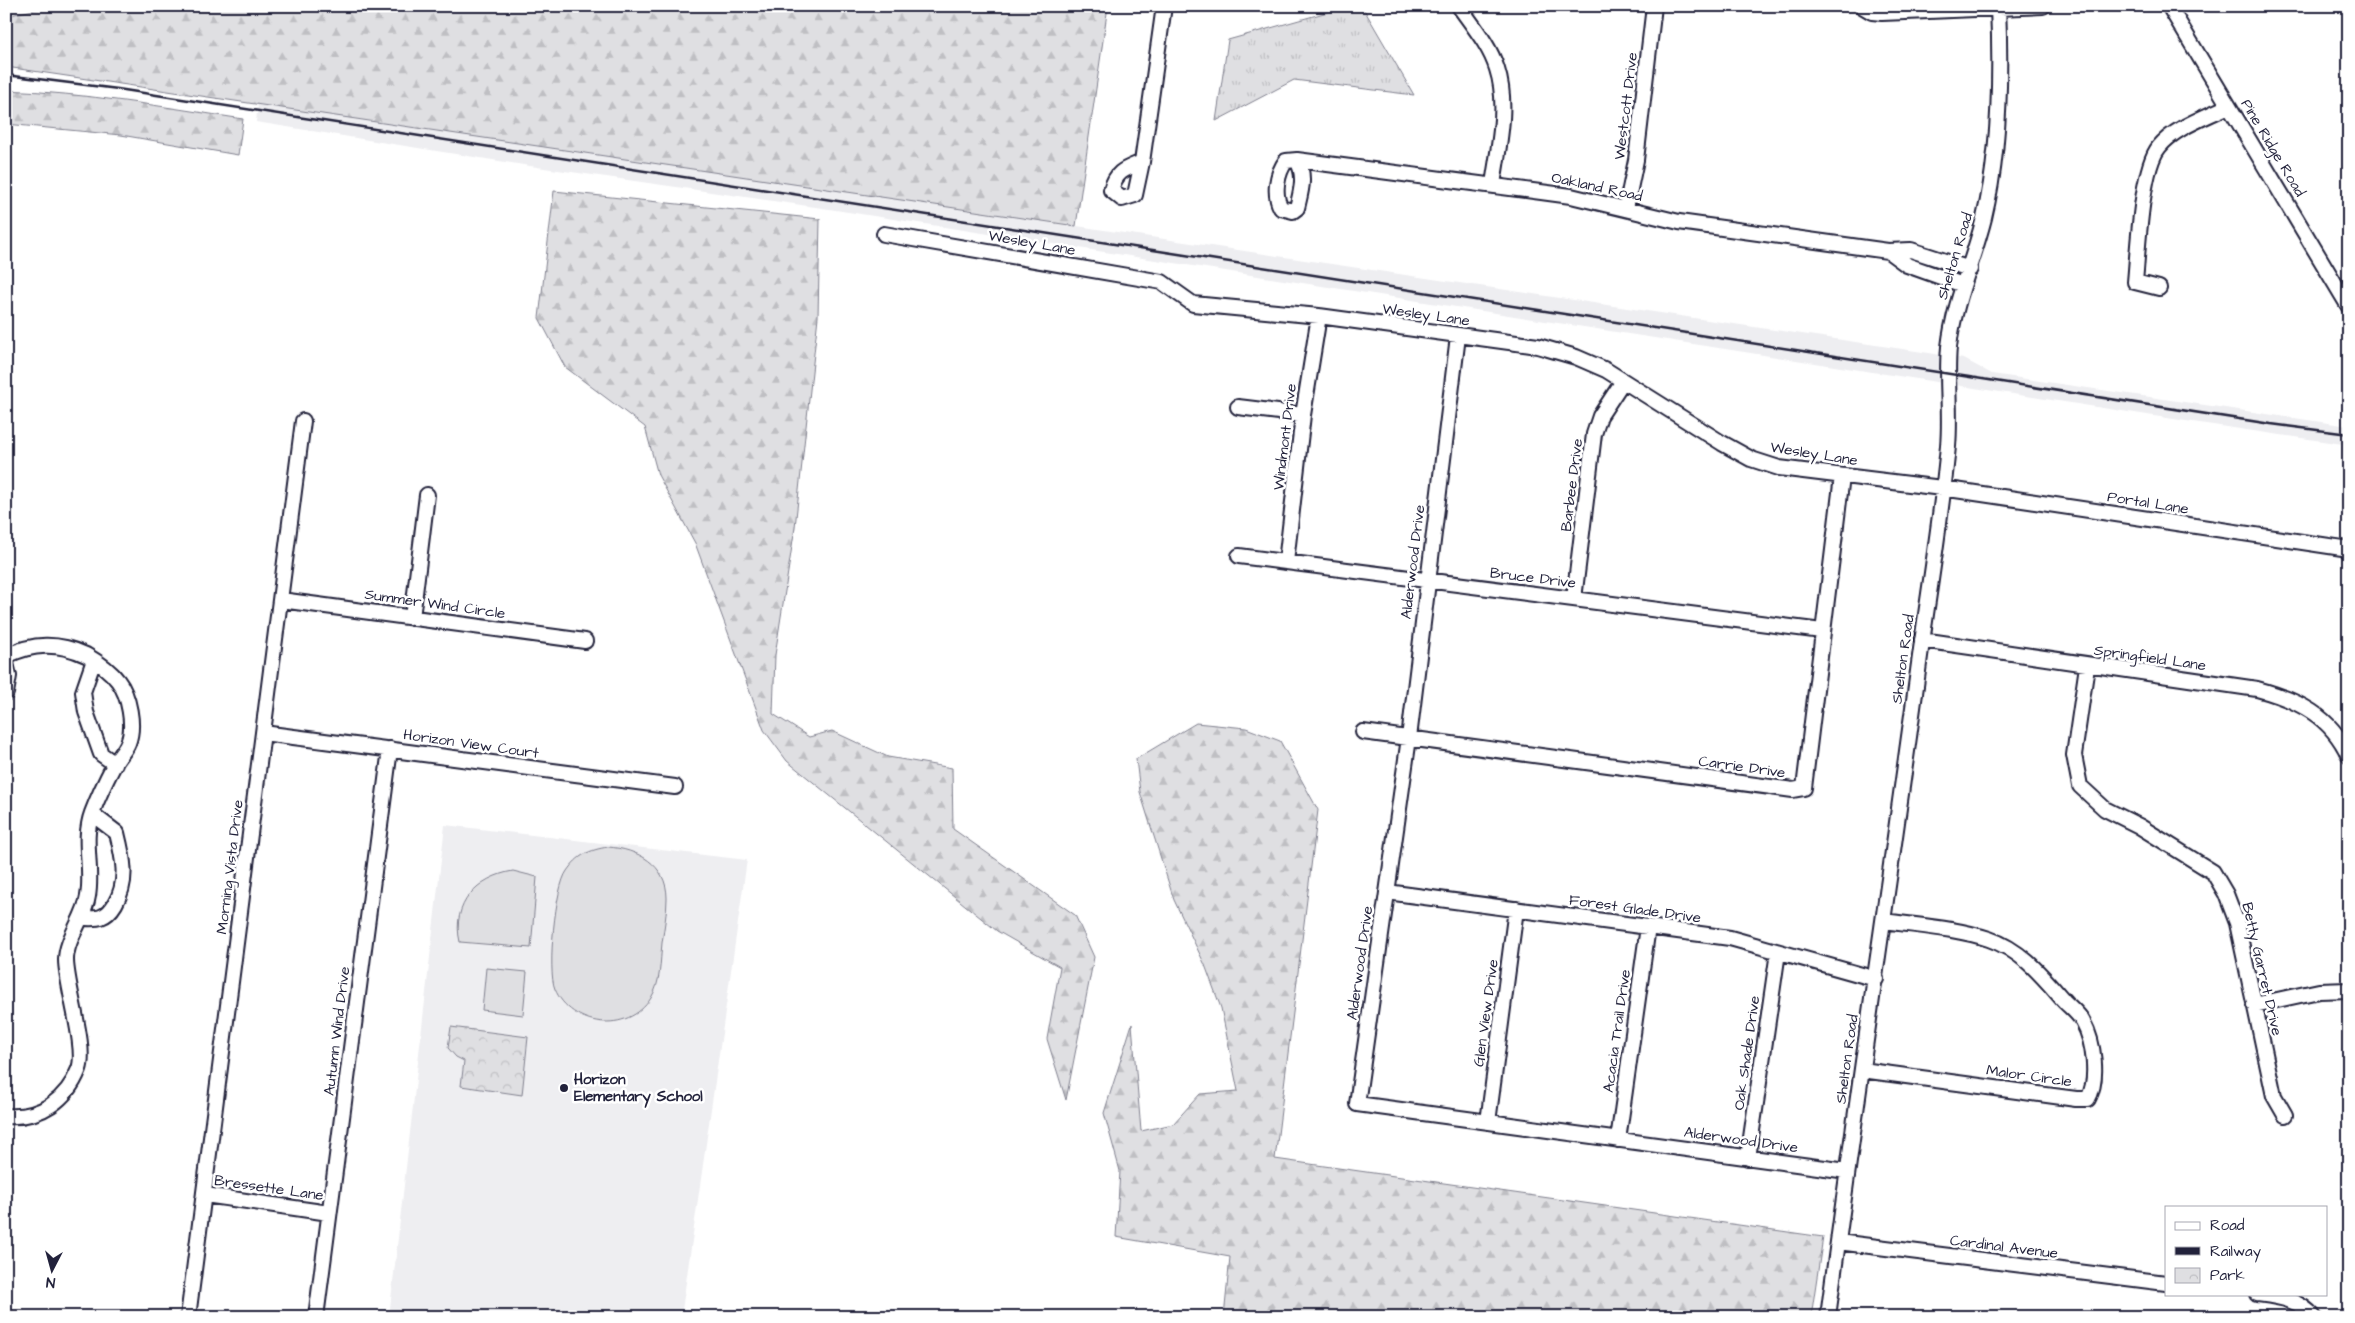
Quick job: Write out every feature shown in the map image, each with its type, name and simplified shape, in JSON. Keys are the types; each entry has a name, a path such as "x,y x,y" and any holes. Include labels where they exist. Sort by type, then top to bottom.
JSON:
{"street":[{"path":"1142,162 1164,6"},
{"path":"1459,6 1493,59 1502,89 1501,124 1493,185"},
{"name":"Westcott Drive","path":"1626,208 1636,160 1654,6"},
{"path":"1862,6 1872,12 1882,13 2043,6"},
{"name":"Pine Ridge Road","path":"2169,6 2349,307"},
{"name":"Shelton Road","path":"1828,1317 1948,445 1947,384 1950,346 1955,311 1985,215 1994,149 2000,63 1998,7"},
{"path":"2160,288 2135,282 2144,199 2153,156 2160,145 2177,132 2228,106"},
{"name":"Oakland Road","path":"1297,160 1571,196 1679,222 1888,251 1911,250 1970,268"},
{"name":"Wesley Lane","path":"884,234 1162,282 1193,304 1319,316 1538,346 1576,357 1606,370 1751,459 1779,468 1942,488"},
{"name":"Oakland Road","path":"1888,251 1907,265 1963,285"},
{"name":"Windmont Drive","path":"1286,562 1303,414 1319,316"},
{"name":"Alderwood Drive","path":"1458,336 1409,738 1356,1104 1847,1171"},
{"name":"Barbee Drive","path":"1574,599 1594,434 1600,416 1623,381"},
{"path":"1238,407 1303,414"},
{"name":"Morning Vista Drive","path":"188,1317 303,421"},
{"name":"Carrie Drive","path":"1363,732 1792,790 1804,788 1842,476"},
{"name":"Portal Lane","path":"1942,488 2349,548"},
{"path":"412,618 427,494"},
{"name":"Bruce Drive","path":"1239,556 1822,631"},
{"name":"Summer Wind Circle","path":"281,600 585,641"},
{"name":"Springfield Lane","path":"1922,640 2277,694 2311,709 2341,739 2349,756"},
{"path":"6,656 38,645 53,645 74,649 94,660 119,681 126,697 130,715 128,743 115,764 92,814 88,831 90,877 88,898 82,918 68,948 66,960 79,1046 80,1066 68,1092 46,1109 22,1118 6,1116"},
{"path":"94,660 83,692 86,712 101,754 115,764"},
{"path":"6,663 9,676 6,693"},
{"name":"Betty Garret Drive","path":"2087,666 2074,755 2080,786 2105,810 2139,826 2213,872 2226,894 2237,923 2274,1096 2285,1115"},
{"name":"Horizon View Court","path":"263,734 675,787"},
{"name":"Autumn Wind Drive","path":"316,1317 390,749"},
{"path":"82,918 101,917 111,911 120,896 124,881 124,860 118,833 92,814"},
{"name":"Forest Glade Drive","path":"1387,892 1730,938 1876,979"},
{"name":"Glen View Drive","path":"1488,1122 1516,909"},
{"name":"Malor Circle","path":"1862,1070 2076,1099 2088,1099 2092,1091 2093,1052 2083,1021 2040,973 2016,953 1990,940 1962,932 1884,921"},
{"name":"Acacia Trail Drive","path":"1618,1140 1648,927"},
{"name":"Oak Shade Drive","path":"1748,1158 1778,952"},
{"path":"2254,1005 2319,991 2349,990"},
{"name":"Bressette Lane","path":"204,1195 329,1213"},
{"name":"Cardinal Avenue","path":"1838,1242 2165,1283"},
{"path":"2270,1296 2283,1298 2305,1307 2314,1317"}],"shaded area":[{"path":"258,104 1929,353 1964,359 1992,374 2349,426 2349,445 829,209 530,166 256,122"},
{"name":"Horizon Elementary School","path":"445,825 747,860 681,1317 389,1317"}],"green space":[{"path":"51,6 1108,6 1076,226 6,67 6,16"},
{"path":"1349,6 1362,6 1414,95 1294,80 1216,121 1228,40"},
{"path":"6,90 95,97 243,119 238,155 121,135 6,124"},
{"path":"554,191 820,219 818,317 795,527 775,655 773,714 809,737 832,731 888,757 952,768 953,829 1075,915 1094,957 1066,1100 1047,1039 1060,967 997,931 787,761 764,730 695,543 658,475 645,427 565,367 539,318"},
{"path":"1196,723 1246,728 1280,741 1318,810 1275,1159 1823,1237 1811,1317 1224,1317 1230,1257 1116,1237 1120,1171 1104,1113 1132,1024 1141,1131 1173,1124 1200,1094 1238,1091 1221,1008 1205,965 1174,900 1140,792 1136,759"},
{"path":"608,847 619,848 639,855 656,867 666,886 667,904 658,979 651,998 641,1010 629,1018 600,1022 574,1012 563,1002 555,989 552,948 559,894 567,871 584,854"},
{"path":"513,871 537,877 531,948 460,942 459,916 463,904 470,894 488,879"},
{"path":"486,968 527,972 523,1015 482,1010"},
{"path":"451,1027 528,1037 522,1095 461,1086 464,1061 456,1057 448,1048"}],"railway":[{"path":"6,75 118,89 2271,424 2349,434"}],"place":[{"name":"Horizon Elementary School","path":"564,1088"}]}
